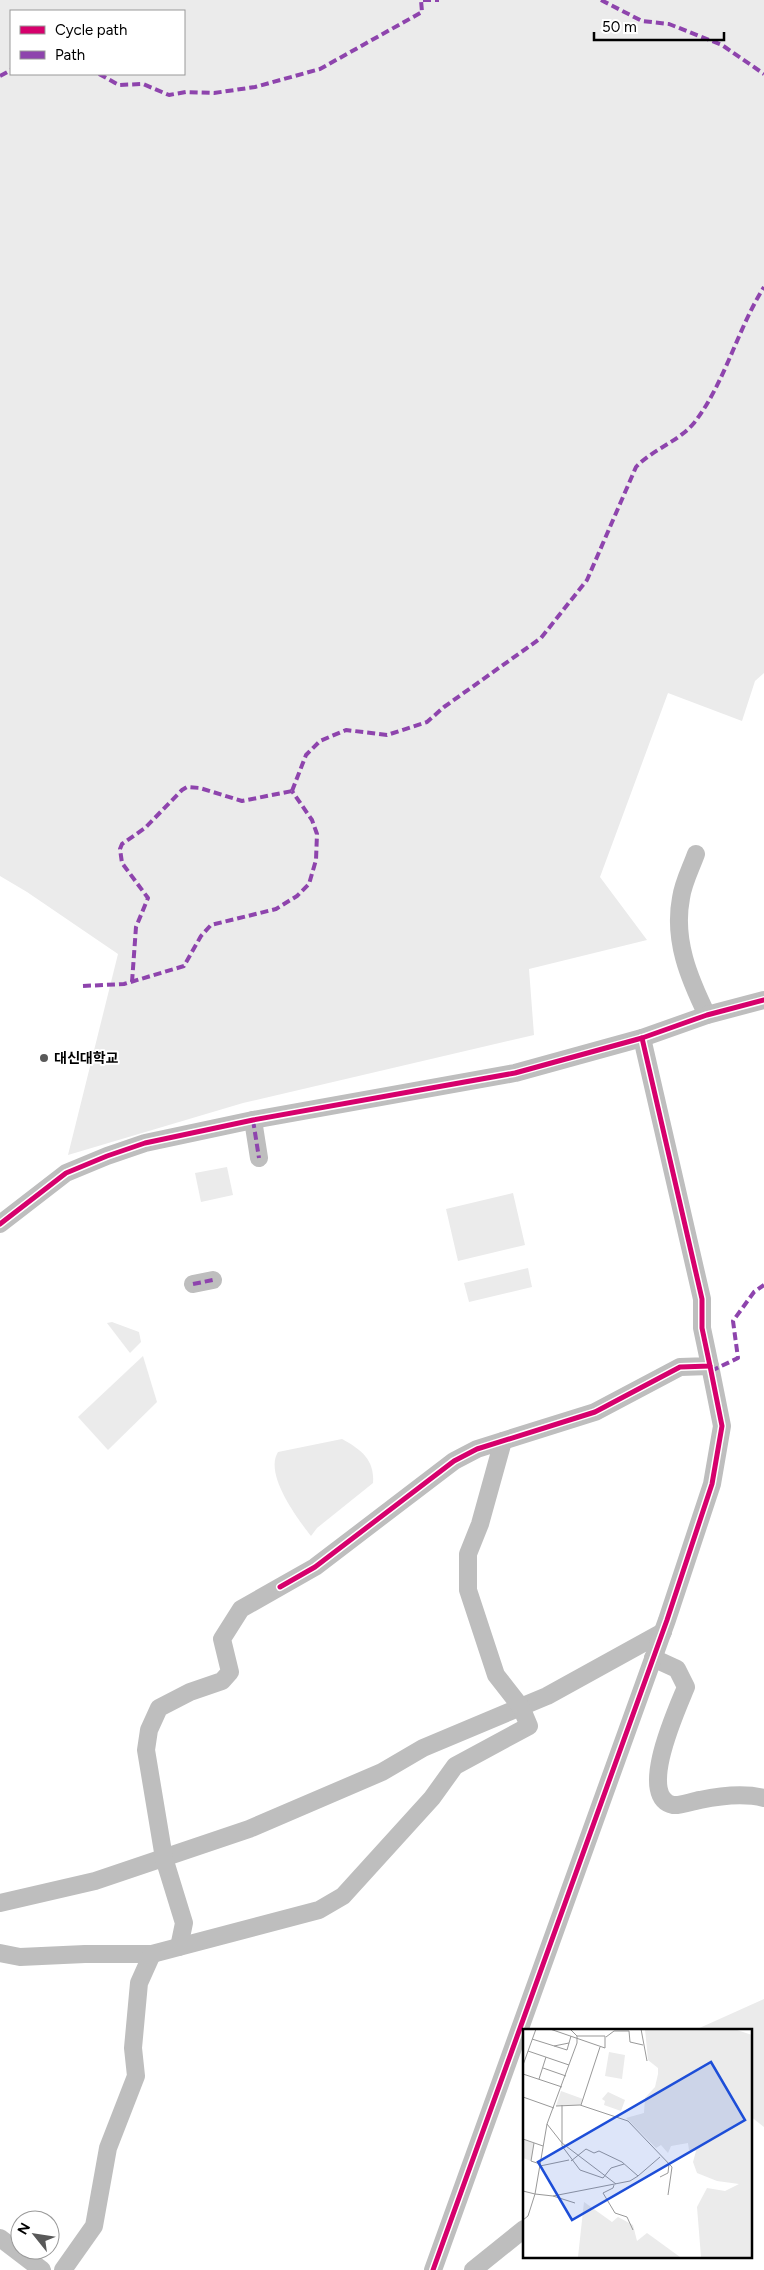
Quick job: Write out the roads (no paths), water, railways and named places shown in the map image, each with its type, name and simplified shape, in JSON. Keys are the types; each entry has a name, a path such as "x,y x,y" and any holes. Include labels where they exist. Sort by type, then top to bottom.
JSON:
{"street":[{"path":"696,854 681,898 679,932 684,962 707,1015"},
{"path":"0,1224 66,1173 106,1156 145,1143 253,1120 515,1073 642,1038 707,1015 764,1000"},
{"path":"433,2270 663,1632 712,1484 722,1426 702,1328 702,1299 642,1038"},
{"path":"253,1120 259,1158"},
{"path":"193,1284 213,1280"},
{"path":"179,1947 184,1923 164,1858 146,1750 149,1730 159,1708 190,1692 222,1681 230,1672 222,1639 241,1609 315,1567 454,1461 477,1449 595,1412 680,1366 710,1366"},
{"path":"0,1953 20,1957 85,1954 152,1954 319,1910 343,1896 432,1798 455,1766 529,1726 521,1707 496,1675 468,1590 468,1554 480,1524 503,1441"},
{"path":"0,1903 95,1881 258,1826 382,1772 423,1748 547,1696 663,1632"},
{"path":"653,1658 677,1669 686,1687 660,1757 659,1791 665,1800 674,1805 718,1796 764,1798"},
{"path":"63,2270 94,2226 108,2148 136,2076 133,2048 139,1983 152,1954"},
{"path":"473,2270 523,2230"},
{"path":"0,2238 38,2269"}],"place":[{"name":"대신대학교","path":"44,1058"}]}
